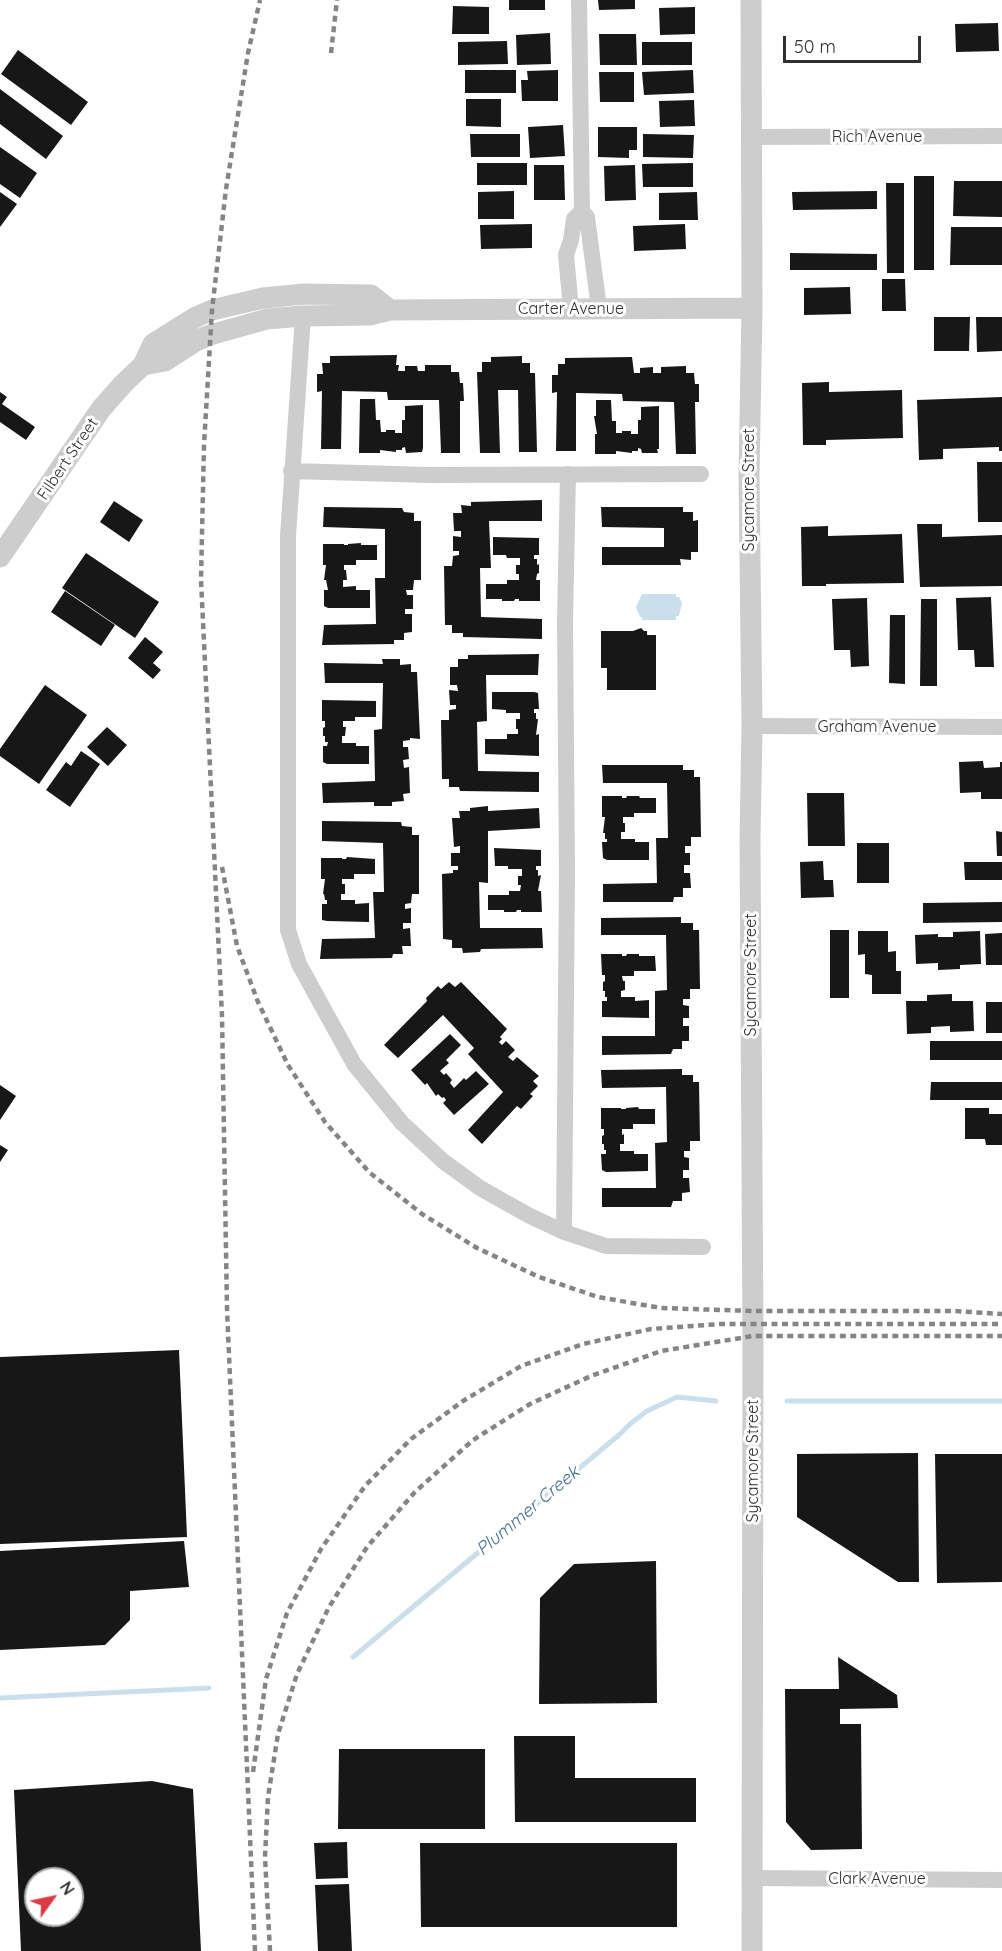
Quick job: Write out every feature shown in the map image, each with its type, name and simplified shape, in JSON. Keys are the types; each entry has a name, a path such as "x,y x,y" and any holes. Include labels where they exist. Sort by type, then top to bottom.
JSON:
{"street":[{"path":"579,0 582,211 587,217 599,308"},
{"name":"Sycamore Street","path":"751,0 752,308 748,475 752,726 750,838 753,1330 752,1951"},
{"name":"Rich Avenue","path":"751,137 1002,136"},
{"path":"571,309 566,255 574,219 582,211"},
{"name":"Filbert Street","path":"0,557 101,409 143,365 153,344 196,316 263,298 304,294 371,295 390,310"},
{"name":"Carter Avenue","path":"143,365 165,361 196,341 210,335 267,319 370,315 390,310 752,308"},
{"path":"303,316 288,536 288,930 292,948 316,997 354,1064 402,1123 443,1161 480,1188 564,1232 606,1246 703,1247"},
{"path":"291,471 429,475 701,474"},
{"path":"564,1232 568,474"},
{"name":"Graham Avenue","path":"752,726 1002,727"},
{"name":"Clark Avenue","path":"752,1878 1002,1880"}],"water":[{"path":"642,594 676,594 682,603 679,616 676,616 676,620 642,620 636,607"}],"building":[{"path":"509,0 545,0 545,10 509,10"},
{"path":"598,0 635,0 635,9 599,10"},
{"path":"453,6 489,7 489,34 452,34"},
{"path":"695,7 695,34 660,35 659,8"},
{"path":"998,23 999,51 956,52 955,24"},
{"path":"550,33 551,64 517,65 516,35"},
{"path":"599,34 636,34 637,65 600,65"},
{"path":"507,41 508,64 458,65 458,42"},
{"path":"642,42 692,42 692,65 642,65"},
{"path":"18,50 88,102 71,125 1,74"},
{"path":"465,70 516,70 516,93 465,93"},
{"path":"558,70 558,101 522,101 521,80 528,80 527,71"},
{"path":"693,70 694,93 644,95 642,72"},
{"path":"599,72 634,72 634,102 600,102"},
{"path":"0,89 63,136 46,159 0,124"},
{"path":"466,99 501,99 501,127 466,126"},
{"path":"694,100 695,126 660,127 659,101"},
{"path":"563,125 565,156 530,158 528,127"},
{"path":"598,127 637,127 637,150 629,150 629,158 598,157"},
{"path":"470,134 520,134 520,157 471,157"},
{"path":"643,134 694,135 693,158 643,157"},
{"path":"0,147 37,173 20,198 0,184"},
{"path":"477,163 527,163 527,185 477,185"},
{"path":"693,163 693,187 643,187 642,164"},
{"path":"534,165 564,165 565,200 534,200"},
{"path":"635,165 636,200 605,201 604,166"},
{"path":"914,176 934,176 934,270 914,270"},
{"path":"954,181 1002,181 1002,217 953,216"},
{"path":"886,183 904,183 904,273 887,273"},
{"path":"514,191 514,219 478,219 478,192"},
{"path":"877,191 877,209 793,210 792,192"},
{"path":"0,192 17,204 0,227"},
{"path":"697,192 698,220 659,220 659,193"},
{"path":"532,224 532,248 481,249 480,225"},
{"path":"685,224 686,249 634,251 633,226"},
{"path":"951,227 1002,227 1002,265 950,265"},
{"path":"790,253 877,254 877,270 790,270"},
{"path":"882,279 905,279 906,311 882,311"},
{"path":"850,287 851,314 804,315 804,288"},
{"path":"934,317 970,317 969,351 934,351"},
{"path":"976,317 1002,317 1002,351 977,352"},
{"path":"397,355 398,371 405,371 405,366 417,366 418,371 425,371 425,365 451,365 451,372 459,372 460,383 463,383 464,401 460,401 460,453 441,453 439,400 388,400 387,392 342,391 341,449 321,449 322,391 317,392 317,374 323,374 322,363 330,363 330,356"},
{"path":"522,356 522,363 530,363 530,373 535,373 537,452 519,452 518,390 498,390 500,453 480,453 477,372 482,372 482,362 491,362 491,357"},
{"path":"632,357 634,373 640,373 640,368 653,367 653,373 661,373 661,367 686,366 686,373 694,373 695,384 699,384 699,402 695,402 696,454 676,454 674,402 623,401 622,394 576,393 576,451 556,451 557,392 552,393 552,375 558,375 558,364 565,364 565,358"},
{"path":"829,382 829,392 902,390 903,438 826,440 826,445 803,445 802,383"},
{"path":"0,392 7,397 2,404 35,427 26,440 0,422"},
{"path":"1002,397 1002,451 999,451 999,447 943,449 943,459 919,460 917,400"},
{"path":"360,399 375,399 376,420 380,420 381,432 395,430 395,433 402,433 405,406 423,405 422,452 406,453 405,447 396,452 380,450 380,453 359,453"},
{"path":"596,400 611,400 612,421 616,421 616,433 631,431 631,434 638,434 641,407 659,406 658,453 642,453 638,448 638,451 632,451 632,453 616,451 616,454 595,454"},
{"path":"977,462 1002,462 1002,522 978,522"},
{"path":"542,500 542,521 489,521 491,568 480,568 481,617 542,619 542,639 463,637 463,633 452,633 452,625 445,625 444,566 452,566 453,556 459,555 459,551 453,551 453,536 461,537 461,531 454,531 453,513 462,513 461,505 471,506 471,502"},
{"path":"114,501 143,520 129,542 100,522"},
{"path":"324,507 402,508 404,512 414,513 414,521 421,521 421,580 414,580 413,590 406,590 407,595 413,595 413,609 405,609 405,614 412,614 412,632 404,633 404,640 394,640 394,644 322,645 324,625 376,624 375,578 385,578 385,529 323,527"},
{"path":"601,507 683,507 683,512 693,512 693,521 698,520 698,552 691,552 691,560 680,559 681,565 602,565 602,547 664,547 664,528 602,527"},
{"path":"917,524 942,524 942,537 1002,535 1002,586 920,587"},
{"path":"828,526 828,536 902,534 904,583 802,586 801,527"},
{"path":"493,537 539,538 539,555 534,555 534,559 537,559 537,565 539,564 536,580 540,580 540,601 486,599 486,584 507,584 507,580 519,580 516,565 520,565 520,558 493,555"},
{"path":"361,543 361,545 377,545 377,560 356,560 356,565 344,565 347,580 343,580 343,587 356,586 356,590 370,590 370,608 328,608 324,606 324,590 328,590 326,580 324,580 326,565 323,565 323,544"},
{"path":"86,553 159,602 135,638 62,588"},
{"path":"65,591 115,625 101,646 51,612"},
{"path":"991,597 994,667 975,667 974,650 958,650 956,598"},
{"path":"867,598 869,666 851,667 850,650 834,650 832,599"},
{"path":"921,599 937,599 937,686 920,686"},
{"path":"890,615 905,615 905,684 889,683"},
{"path":"641,628 647,631 647,635 656,635 656,690 607,690 607,668 601,668 601,631 633,631"},
{"path":"145,637 163,652 153,663 161,670 153,679 128,658"},
{"path":"539,654 538,675 486,675 487,721 477,722 478,771 539,772 539,792 460,791 459,787 449,787 449,779 442,779 441,720 449,720 449,710 456,709 456,705 450,705 449,690 458,691 457,685 450,685 450,667 458,667 458,659 468,659 468,655"},
{"path":"382,659 400,659 400,665 411,664 411,672 417,672 420,739 410,738 410,740 403,741 403,747 408,747 409,759 403,760 404,768 409,767 410,793 403,794 404,801 392,802 392,806 374,806 374,802 323,803 322,783 375,781 374,730 382,729 383,683 325,683 324,663 383,664"},
{"path":"45,685 87,715 39,784 0,756 0,749"},
{"path":"492,692 538,693 539,709 534,709 534,713 538,719 536,735 539,734 539,756 485,754 485,739 507,739 507,734 518,734 516,719 520,719 520,713 506,713 506,710 492,709"},
{"path":"322,700 376,701 376,717 355,717 355,721 343,721 343,727 346,727 342,743 369,746 369,764 327,764 323,762 323,746 327,746 328,742 325,742 325,736 323,736 325,721 322,721"},
{"path":"107,727 127,745 108,766 87,747"},
{"path":"81,751 100,764 70,807 46,790 66,762 71,766"},
{"path":"983,761 984,768 1000,767 1000,762 1002,762 1002,799 981,799 981,792 960,793 959,762"},
{"path":"602,765 683,765 683,770 694,770 694,777 700,777 701,837 691,837 691,846 685,846 685,853 690,853 690,865 684,865 684,873 690,873 691,888 683,888 683,897 674,897 673,902 603,902 603,884 657,883 656,838 668,838 667,783 603,783"},
{"path":"807,793 844,793 845,846 808,846"},
{"path":"602,796 656,798 656,813 634,813 634,817 623,817 625,832 621,832 621,839 649,842 649,860 607,860 603,858 602,842 607,842 607,839 603,833 605,817 602,817"},
{"path":"488,806 488,811 539,808 540,828 488,831 488,883 479,882 480,928 542,928 543,948 481,949 480,952 463,953 462,948 452,948 452,940 443,939 442,874 458,870 458,866 451,866 451,853 460,853 460,846 454,847 452,818 460,818 459,811 470,811 470,808"},
{"path":"322,821 401,822 402,826 412,827 412,835 419,835 419,894 412,894 411,903 405,904 405,909 411,908 411,923 403,923 403,929 410,928 411,946 402,946 403,954 393,954 392,958 320,959 322,939 375,938 373,892 384,892 383,843 322,841"},
{"path":"996,831 1002,832 1002,856 997,856"},
{"path":"857,843 889,843 889,883 857,883"},
{"path":"494,848 541,850 541,866 536,866 536,870 538,870 538,876 541,875 538,891 541,891 542,912 488,910 488,895 509,895 509,891 520,891 518,876 522,876 522,869 495,866"},
{"path":"347,857 375,859 375,874 354,874 354,879 342,879 342,884 345,884 345,894 341,894 341,900 355,900 355,904 369,903 369,922 322,920 322,904 327,904 327,900 323,894 325,879 321,879 321,858 346,859"},
{"path":"823,861 824,880 833,880 834,897 801,898 800,862"},
{"path":"964,862 1002,862 1002,880 965,880"},
{"path":"1002,902 1002,922 923,923 923,903"},
{"path":"681,917 681,923 693,923 693,930 699,930 700,989 690,989 690,999 683,999 683,1005 689,1006 689,1018 683,1018 683,1026 689,1026 689,1041 682,1041 682,1049 673,1049 671,1054 602,1055 602,1036 655,1036 655,991 667,990 666,935 601,935 601,918"},
{"path":"830,930 849,930 849,998 830,998"},
{"path":"858,931 888,931 888,952 896,951 896,971 901,971 901,994 872,994 872,975 865,974 865,954 858,955"},
{"path":"980,931 981,964 960,965 960,969 938,970 938,963 916,964 915,935 938,934 938,937 953,937 953,932"},
{"path":"1002,933 1002,965 986,965 985,934"},
{"path":"601,954 655,956 656,971 634,971 634,976 622,976 625,981 625,990 621,991 621,997 635,997 635,1001 649,1000 649,1018 602,1017 602,1001 607,1001 607,997 603,991 605,975 602,975"},
{"path":"449,982 455,987 461,982 507,1029 499,1042 502,1045 506,1041 515,1050 508,1057 513,1061 517,1057 539,1076 533,1081 538,1086 530,1094 533,1096 521,1109 517,1106 482,1144 468,1130 503,1092 468,1054 474,1048 443,1015 398,1058 384,1045 427,1001 426,998 438,986 441,989"},
{"path":"952,994 952,1001 973,1001 974,1031 950,1032 950,1026 931,1027 931,1033 907,1034 906,1001 927,1001 927,995"},
{"path":"986,1002 1002,1002 1002,1033 986,1033"},
{"path":"450,1034 461,1045 446,1060 449,1063 440,1071 444,1075 446,1073 452,1080 450,1083 454,1088 476,1071 489,1084 454,1115 443,1103 446,1100 444,1097 438,1094 436,1096 427,1083 425,1085 411,1070"},
{"path":"930,1041 1002,1041 1002,1060 930,1060"},
{"path":"682,1069 682,1075 693,1075 693,1082 699,1082 700,1141 690,1141 690,1151 684,1151 684,1157 689,1158 689,1170 683,1170 683,1178 689,1178 690,1192 682,1193 682,1201 673,1201 671,1207 602,1207 602,1188 656,1188 655,1143 667,1142 666,1087 602,1088 601,1070"},
{"path":"931,1082 1002,1082 1002,1100 930,1100"},
{"path":"0,1085 16,1096 0,1120"},
{"path":"638,1107 639,1109 655,1109 655,1124 633,1124 633,1129 622,1129 624,1144 620,1144 620,1151 648,1154 648,1171 606,1172 602,1170 601,1154 606,1154 606,1150 602,1144 604,1129 601,1129 601,1108"},
{"path":"965,1108 989,1108 989,1114 1002,1114 1002,1145 986,1145 985,1139 965,1139"},
{"path":"0,1145 8,1150 0,1162"},
{"path":"179,1350 187,1537 0,1544 0,1357"},
{"path":"918,1453 919,1582 898,1582 797,1517 797,1454"},
{"path":"935,1454 1002,1454 1002,1582 937,1583"},
{"path":"184,1541 189,1587 130,1591 130,1620 105,1645 0,1650 0,1551"},
{"path":"656,1561 657,1703 539,1704 540,1598 574,1564"},
{"path":"838,1657 897,1695 898,1708 840,1709 840,1724 861,1724 862,1849 811,1850 786,1822 785,1689 839,1689"},
{"path":"514,1736 575,1736 575,1778 696,1778 696,1822 515,1822"},
{"path":"339,1749 485,1749 485,1829 338,1829"},
{"path":"152,1781 193,1789 201,1951 21,1951 14,1790"},
{"path":"347,1842 348,1878 316,1879 314,1843"},
{"path":"420,1843 677,1843 677,1927 421,1927"},
{"path":"349,1884 352,1951 318,1951 315,1885"}],"waterway":[{"name":"Plummer Creek","path":"353,1657 647,1411 677,1397 716,1401"},
{"name":"Plummer Creek","path":"787,1401 1002,1401"},
{"name":"Plummer Creek","path":"0,1698 209,1688"}],"railway":[{"path":"255,1951 227,1309 222,1016 201,580 204,445 212,310 226,189 248,53 260,0"},
{"path":"331,53 337,0"},
{"path":"222,867 237,946 258,1002 288,1065 325,1122 369,1172 422,1214 477,1248 539,1277 598,1297 661,1308 753,1311 954,1311 1002,1314"},
{"path":"253,1772 266,1679 287,1613 321,1549 365,1486 411,1439 463,1401 521,1366 583,1344 651,1329 720,1324 1002,1324"},
{"path":"270,1951 265,1857 268,1797 278,1734 297,1674 329,1607 367,1547 415,1492 473,1440 530,1404 591,1376 661,1351 753,1336 1002,1336"}]}
